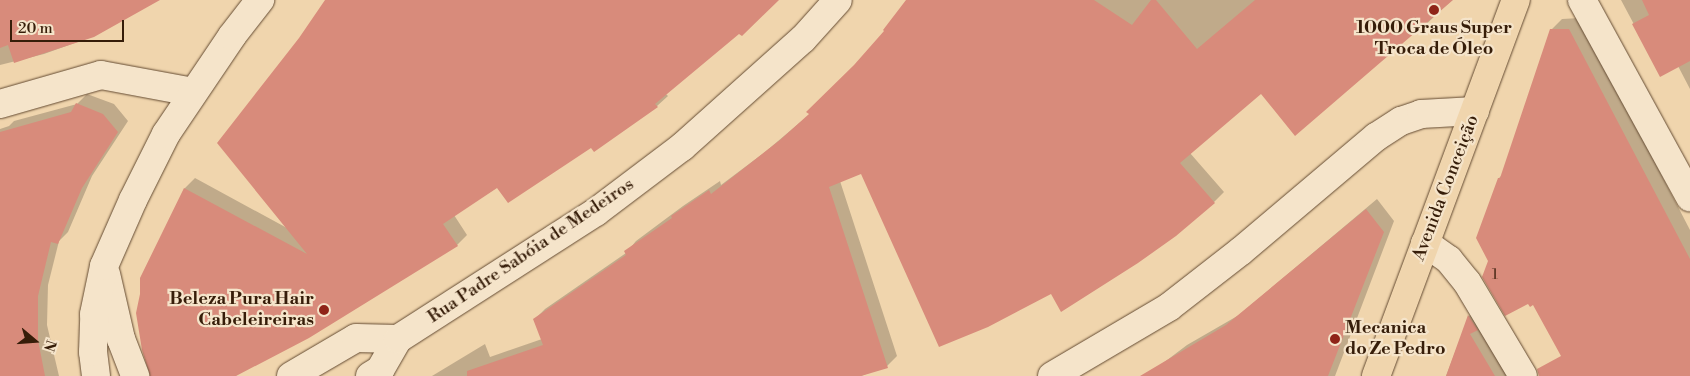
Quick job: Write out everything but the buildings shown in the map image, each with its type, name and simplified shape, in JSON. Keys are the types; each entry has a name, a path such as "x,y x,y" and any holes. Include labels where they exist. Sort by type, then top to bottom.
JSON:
{"main road":[{"name":"Avenida Conceição","path":"1376,376 1516,0"}],"street":[{"path":"96,376 93,352 94,314 104,266 133,200 166,134 232,36 260,0"},
{"name":"Rua Padre Sabóia de Medeiros","path":"370,376 380,370 398,339 596,212 682,147 803,39 838,0"},
{"path":"1582,0 1690,197"},
{"path":"0,104 101,75 193,92"},
{"path":"1052,376 1169,307 1242,251 1376,137 1401,121 1421,114 1475,111"},
{"path":"1425,243 1449,260 1467,282 1523,376"},
{"path":"104,266 121,339 135,376"},
{"path":"291,376 356,338 398,339"}],"place":[{"name":"1000 Graus Super Troca de Óleo","path":"1434,10"},
{"name":"Beleza Pura Hair Cabeleireiras","path":"324,310"},
{"name":"Mecanica do Ze Pedro","path":"1335,339"}]}
